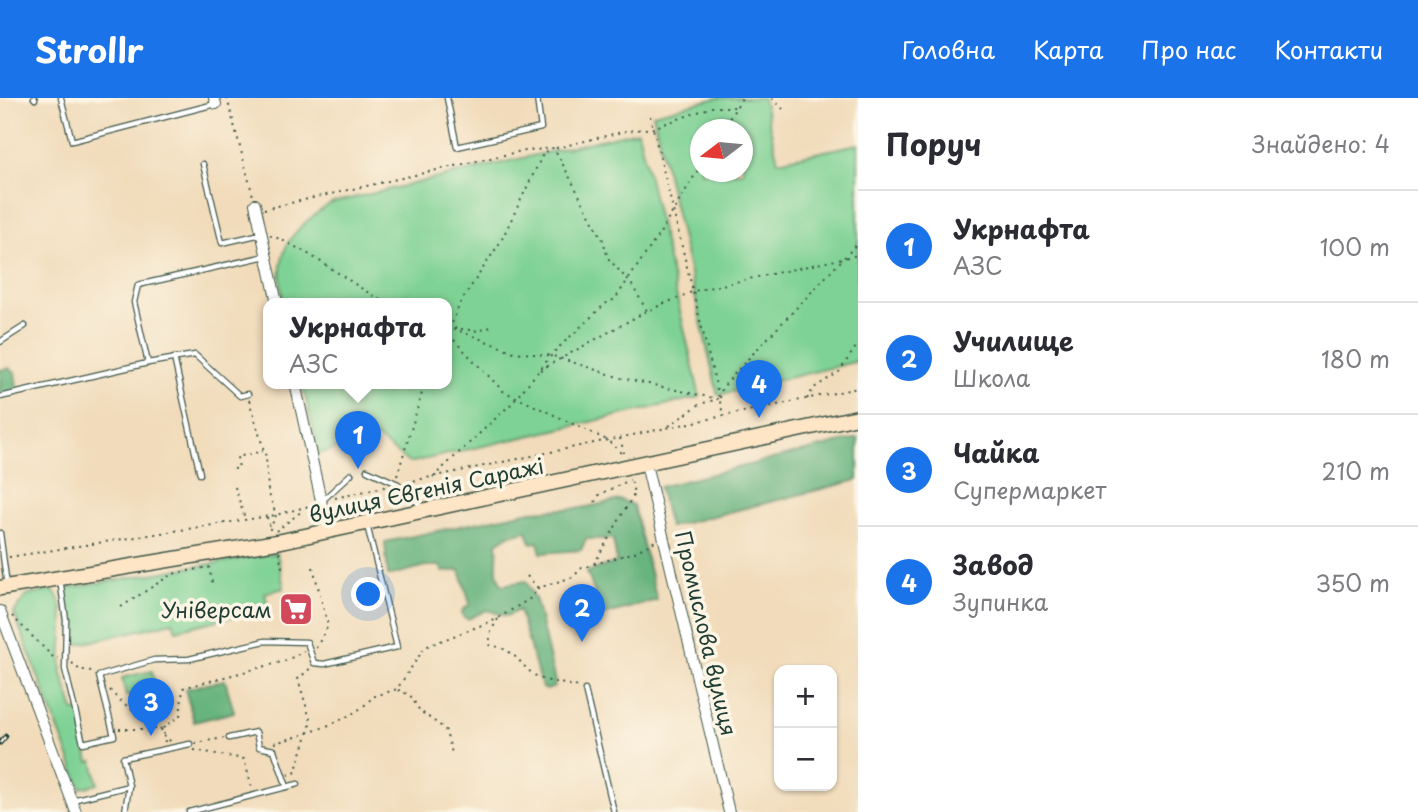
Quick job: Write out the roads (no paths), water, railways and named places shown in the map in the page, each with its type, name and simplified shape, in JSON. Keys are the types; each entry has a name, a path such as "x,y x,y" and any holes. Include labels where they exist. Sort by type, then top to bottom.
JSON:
{"main road":[{"name":"вулиця Євгенія Саражі","path":"3,587 328,532 858,417"}],"street":[{"path":"256,207 276,298"},
{"path":"296,389 328,532"},
{"name":"Промислова вулиця","path":"646,464 729,812"},
{"path":"1,614 76,812"}],"lane":[{"path":"61,98 72,141 215,101"},
{"path":"447,98 457,147 541,128 537,98"},
{"path":"204,164 222,243 261,232"},
{"path":"148,363 134,302 138,285 267,256"},
{"path":"0,342 25,326"},
{"path":"0,397 195,355 240,396 248,394"},
{"path":"174,358 200,474"},
{"path":"367,470 398,484 422,504 425,512"},
{"path":"321,501 351,474"},
{"path":"60,579 66,620 65,669 83,743 114,736 99,676 154,660 189,659 265,641 307,642 314,663 324,664 397,647 367,524"},
{"path":"0,533 6,557 3,587"},
{"path":"585,690 614,812"},
{"path":"229,738 256,732 260,747 274,750 287,787"},
{"path":"125,812 130,786 123,758 190,744"},
{"path":"189,812 298,784"},
{"path":"71,801 130,786"}],"railway":[{"path":"0,743 6,736"}],"place":[{"name":"Завод","path":"759,418"},
{"name":"Укрнафта","path":"358,469"},
{"name":"Універсам","path":"296,609"},
{"name":"Училище","path":"582,642"},
{"name":"Чайка","path":"151,736"}]}
